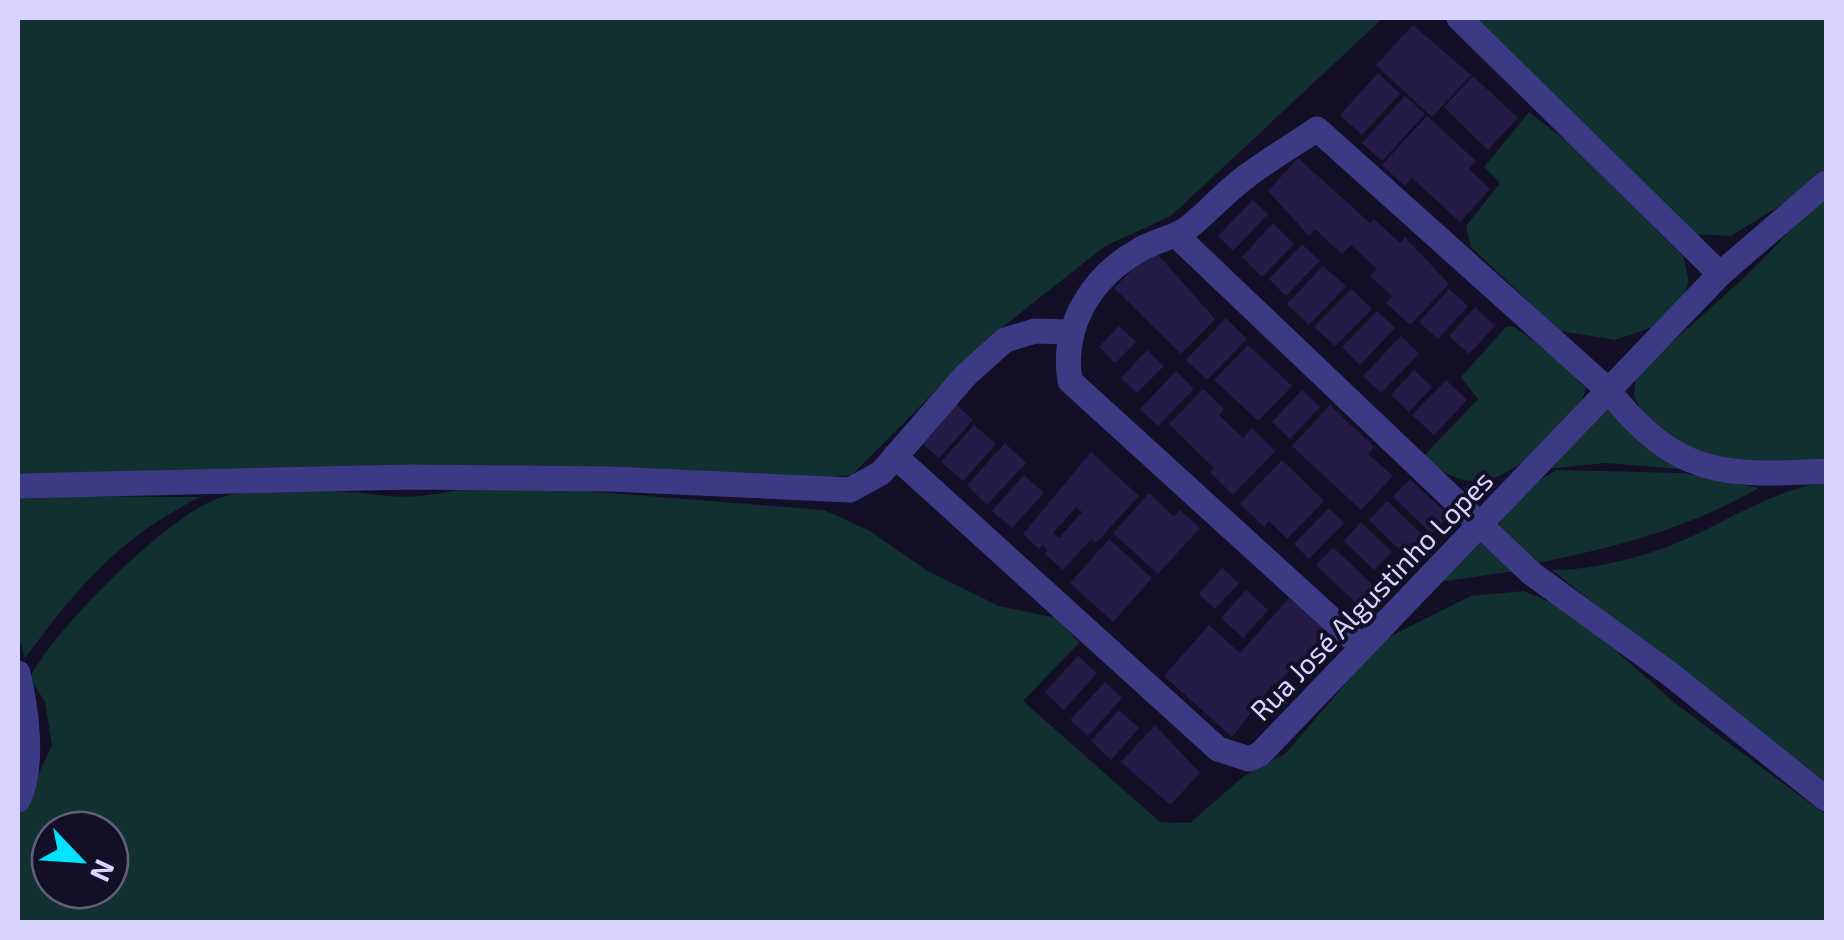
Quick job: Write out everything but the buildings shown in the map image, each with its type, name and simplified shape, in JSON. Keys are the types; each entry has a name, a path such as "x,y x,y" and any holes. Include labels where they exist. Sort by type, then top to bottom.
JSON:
{"street":[{"path":"1459,18 1720,274"},
{"path":"1361,646 1070,381 1066,348 1087,298 1109,270 1140,249 1176,236 1247,176 1317,129 1608,390 1642,428 1696,464 1748,474 1826,471"},
{"name":"Rua José Algustinho Lopes","path":"895,456 1218,749 1248,759 1260,754 1720,274 1826,183"},
{"path":"1176,236 1531,573 1670,674 1826,798"},
{"path":"18,486 428,477 611,479 829,492 868,484 966,375 1005,340 1035,331 1071,332"},
{"path":"18,672 25,747 23,790 18,800"}],"green space":[{"path":"18,18 1383,18 1171,216 1105,246 984,342 852,475 816,478 18,473"},
{"path":"1475,18 1826,18 1826,168 1783,204 1731,236 1696,234"},
{"path":"1529,112 1574,147 1683,256 1689,281 1679,307 1659,325 1615,340 1560,331 1471,247 1466,226 1500,183 1484,167"},
{"path":"1826,194 1826,458 1760,466 1712,463 1647,420 1634,397 1636,375 1747,275"},
{"path":"1513,326 1544,348 1586,388 1567,421 1520,464 1490,479 1458,478 1424,456 1478,399 1461,377 1506,327"},
{"path":"1603,402 1681,469 1606,463 1545,469"},
{"path":"1557,470 1683,473 1759,488 1704,515 1649,535 1533,564 1496,531 1515,494"},
{"path":"1826,482 1826,787 1552,570 1590,567 1649,553 1778,495"},
{"path":"495,484 824,510 870,531 926,570 999,606 1057,618 1079,643 1023,701 1160,822 1190,823 1244,776 1285,754 1383,640 1471,596 1524,591 1571,611 1676,704 1826,815 1826,922 18,922 18,819 52,745 45,702 30,678 88,603 174,524 222,497 281,490 401,497"},
{"path":"18,496 200,497 122,547 82,586 25,658 18,635"},
{"path":"1476,539 1516,571 1432,583"}]}
